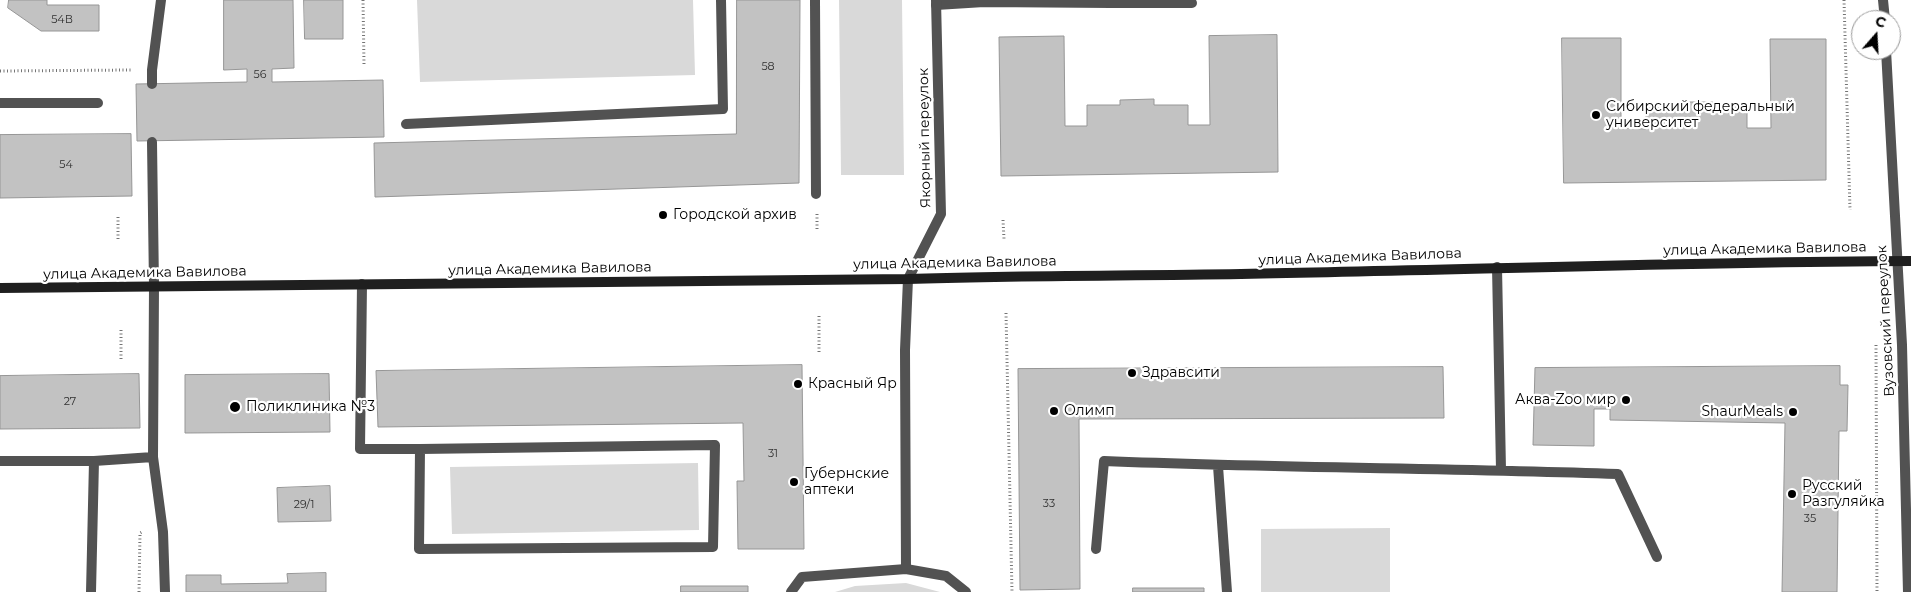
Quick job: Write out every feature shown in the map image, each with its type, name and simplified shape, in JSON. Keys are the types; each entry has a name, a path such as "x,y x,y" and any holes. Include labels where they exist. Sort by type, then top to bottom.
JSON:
{"street":[{"path":"152,84 161,0"},
{"path":"406,124 723,109 721,0"},
{"path":"814,0 816,194"},
{"path":"936,3 1192,3"},
{"name":"Якорный переулок","path":"906,569 905,350 908,278 940,214 936,3"},
{"name":"Вузовский переулок","path":"1887,60 1902,345 1908,592"},
{"path":"0,103 98,103"},
{"path":"152,142 154,286 153,457 163,532 165,592"},
{"name":"улица Академика Вавилова","path":"0,288 908,278 1005,275 1240,274 1497,267 1911,261"},
{"path":"1497,267 1501,470"},
{"path":"362,284 360,449 420,450 715,445 713,547 419,549 420,450"},
{"path":"0,461 94,461 153,457"},
{"path":"91,592 94,461"},
{"path":"1096,549 1104,461 1218,466 1501,470 1618,474 1657,557"},
{"path":"1218,466 1227,592"},
{"path":"791,592 802,577 906,569 946,576 966,592"}],"path":[{"path":"363,0 364,65"},
{"path":"1844,0 1850,210"},
{"path":"0,71 152,70"},
{"path":"118,216 118,239"},
{"path":"1003,220 1004,239"},
{"path":"1006,313 1012,592"},
{"path":"819,316 819,352"},
{"path":"121,330 121,359"},
{"path":"1876,346 1877,592"}],"shaded area":[{"path":"417,0 693,0 695,75 420,82"},
{"path":"839,0 902,0 904,175 841,175"},
{"path":"698,463 699,530 452,534 450,467"},
{"path":"1390,528 1390,592 1261,592 1261,529"},
{"path":"906,583 940,592 835,592 855,586"}],"building":[{"path":"9,0 47,0 47,5 99,5 99,31 41,31 8,8"},
{"path":"224,0 293,0 294,68 272,69 272,82 383,80 384,137 137,141 136,84 247,82 247,69 224,70"},
{"path":"304,0 343,0 343,39 305,39"},
{"path":"737,0 800,0 799,183 375,197 374,143 736,134"},
{"path":"1277,35 1278,172 1001,176 999,37 1064,36 1065,126 1087,126 1087,105 1120,105 1120,100 1154,99 1154,105 1188,105 1188,125 1210,125 1209,36"},
{"path":"1562,38 1621,38 1621,128 1646,129 1646,108 1679,108 1679,102 1714,102 1713,107 1747,107 1747,128 1771,128 1770,39 1826,39 1826,180 1564,183"},
{"path":"131,134 132,196 0,198 0,135"},
{"path":"802,365 804,549 738,549 737,481 744,481 743,423 378,427 376,371"},
{"path":"1840,366 1840,385 1848,385 1847,431 1839,431 1837,592 1782,592 1785,423 1610,420 1610,409 1594,409 1594,446 1533,445 1535,368"},
{"path":"1443,367 1444,418 1079,419 1080,589 1020,590 1018,369"},
{"path":"139,374 140,428 0,429 0,376"},
{"path":"329,374 330,432 185,433 185,375"},
{"path":"330,486 331,521 278,522 277,488"},
{"path":"326,573 326,592 186,592 186,575 221,575 221,584 288,583 287,574"},
{"path":"681,586 748,586 748,592 681,592"},
{"path":"1133,588 1204,588 1204,592 1133,592"}],"place":[{"name":"Сибирский федеральный университет","path":"1596,115"},
{"name":"Городской архив","path":"663,215"},
{"name":"Здравсити","path":"1132,373"},
{"name":"Красный Яр","path":"798,384"},
{"name":"Аква-Zoo мир","path":"1626,400"},
{"name":"Поликлиника №3","path":"235,407"},
{"name":"Олимп","path":"1054,411"},
{"name":"ShаurMeals","path":"1793,412"},
{"name":"Губернские аптеки","path":"794,482"},
{"name":"Русский Разгуляйка","path":"1792,494"}]}
